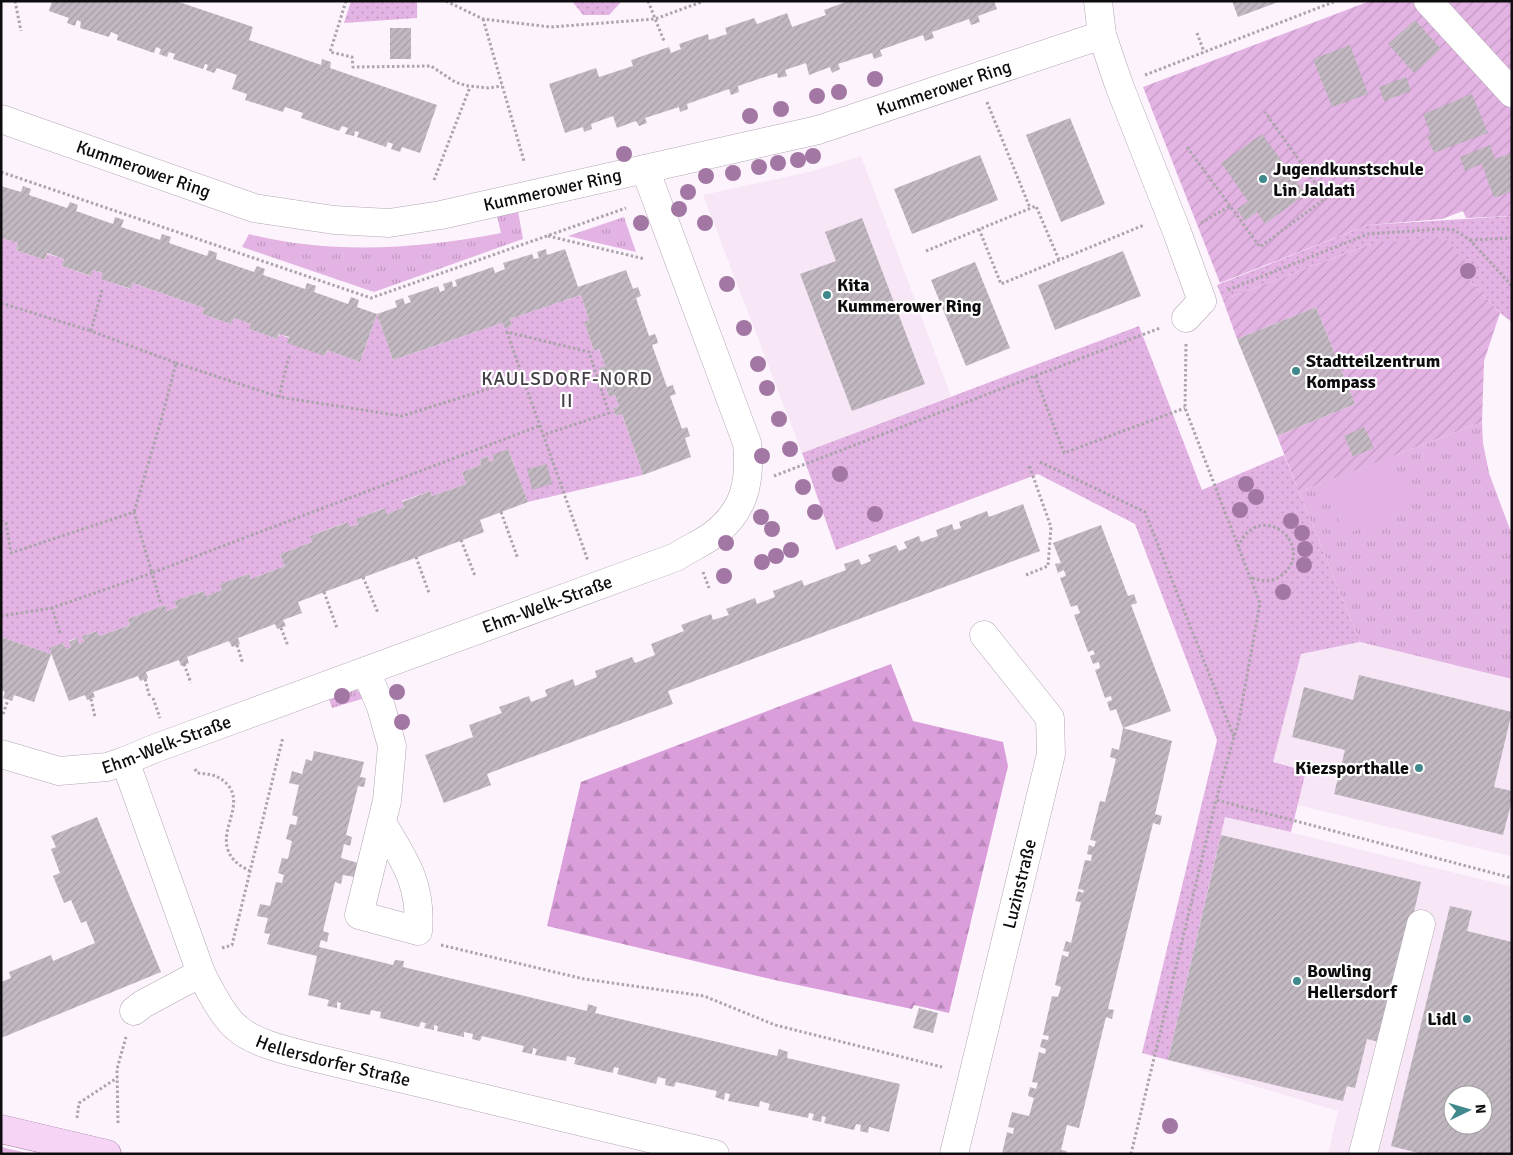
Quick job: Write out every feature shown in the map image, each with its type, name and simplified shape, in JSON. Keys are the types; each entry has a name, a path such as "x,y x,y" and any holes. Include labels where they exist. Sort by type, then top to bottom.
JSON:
{"main road":[{"path":"1,1129 107,1154"}],"street":[{"path":"1098,1 1102,35 1119,85 1170,214 1194,309"},
{"path":"1428,1 1512,93"},
{"name":"Kummerower Ring","path":"1,119 254,208 334,220 389,223 441,214 818,130 1102,35"},
{"name":"Ehm-Welk-Straße","path":"1,754 59,771 107,767 598,586 676,556 713,535 739,509 748,479 749,460 747,442 645,169"},
{"name":"Luzinstraße","path":"954,1154 1051,754 1050,718 984,635"},
{"path":"366,671 392,746 387,802 382,823"},
{"name":"Hellersdorfer Straße","path":"125,761 200,974 215,1001 236,1028 267,1045 322,1060 715,1154"},
{"path":"1363,1154 1421,924"},
{"path":"134,1011 143,1004 200,974"}],"path":[{"path":"15,1 21,31"},
{"path":"346,1 330,52 352,57 352,67 431,66 455,82 470,87 488,88 502,86"},
{"path":"446,1 483,19 551,28 655,20 704,1"},
{"path":"648,1 664,40"},
{"path":"1119,85 1336,1"},
{"path":"483,19 524,161"},
{"path":"1197,33 1204,52"},
{"path":"976,76 1030,208"},
{"path":"434,180 470,87"},
{"path":"1186,147 1260,247 1326,198 1265,112"},
{"path":"926,251 1036,206 1059,260"},
{"path":"979,229 1001,284 1170,214"},
{"path":"748,479 777,475 1034,376 1368,234 1440,229 1454,230 1470,240 1512,286"},
{"path":"547,236 645,260"},
{"path":"1470,240 1512,238"},
{"path":"92,330 102,290"},
{"path":"1,303 92,330 176,363 280,397 402,416 523,378"},
{"path":"1131,1154 1216,800 1239,720 1260,603 1185,408 1194,309"},
{"path":"543,436 610,412 589,352 507,332 539,426 598,586"},
{"path":"280,397 289,356"},
{"path":"161,604 134,512 176,363"},
{"path":"1034,376 1064,452 1185,408"},
{"path":"1,616 52,608 152,573 539,426"},
{"path":"1040,462 1146,512 1234,737"},
{"path":"1026,576 1048,566 1051,527 1029,465"},
{"path":"1,522 6,523 11,553 134,512"},
{"path":"501,512 518,559"},
{"path":"1238,548 1242,538 1248,531 1258,526 1268,525 1278,528 1286,534 1291,542 1294,552 1292,562 1287,571 1280,577 1270,581 1260,581 1250,577"},
{"path":"461,540 475,576"},
{"path":"416,558 429,593"},
{"path":"703,571 709,588"},
{"path":"363,577 378,612"},
{"path":"324,592 337,628"},
{"path":"52,608 60,632"},
{"path":"281,628 288,646"},
{"path":"237,645 243,664"},
{"path":"184,664 191,683"},
{"path":"145,679 150,698"},
{"path":"91,699 96,717"},
{"path":"4,714 8,700"},
{"path":"232,945 283,737"},
{"path":"195,769 197,773 220,777 232,792 234,802 227,834 227,848 237,864 250,871"},
{"path":"1216,800 1512,878"},
{"path":"432,943 584,979 704,996 775,1025 942,1067"},
{"path":"118,1123 117,1069 134,1011"},
{"path":"78,1113 79,1103 117,1078"}],"shaded area":[{"name":"Kita Kummerower Ring","path":"861,156 951,396 802,453 703,195 813,171"},
{"path":"1360,642 1512,679 1512,852 1510,856 1297,805 1306,771 1273,762 1301,654"},
{"path":"1225,816 1512,887 1512,1154 1328,1154 1338,1111 1168,1060"}],"green space":[{"path":"351,1 417,1 417,18 344,23"},
{"path":"572,1 622,1 609,15 583,15"},
{"path":"1370,1 1413,1 1512,109 1512,216 1466,218 1463,211 1442,219 1368,225 1220,283 1143,87"},
{"path":"1445,1 1512,1 1512,75"},
{"path":"518,211 523,239 374,292 242,247 249,234 280,241 343,247 406,246 438,243 501,233 497,216"},
{"path":"1512,216 1512,322 1500,313 1462,272 1469,266 1371,244 1223,300 1217,285 1368,225"},
{"path":"624,217 636,252 568,236"},
{"path":"1444,237 1469,265 1462,272 1500,313 1484,361 1482,422 1299,492 1277,436 1355,404 1316,307 1237,339 1223,300 1371,244"},
{"path":"1,238 18,243 16,250 45,260 47,254 64,259 62,266 90,276 93,270 103,273 102,279 130,289 133,283 204,308 202,314 231,324 234,318 251,324 249,329 277,339 280,334 325,356 327,350 360,362 377,314 393,360 502,323 504,328 512,326 510,319 581,295 589,320 584,322 594,351 599,349 605,366 599,368 609,397 615,395 619,406 613,408 616,416 622,414 643,475 528,502 508,449 490,462 488,456 480,459 481,465 462,472 466,484 432,496 430,491 402,501 404,507 387,514 384,508 356,519 358,524 350,527 347,522 310,536 312,542 280,554 285,566 251,579 249,574 221,584 222,590 206,596 203,591 175,601 177,607 167,611 165,605 128,619 130,625 100,636 96,631 82,636 84,642 79,644 76,638 69,641 71,647 66,649 63,643 50,648 51,654 1,637"},
{"path":"1139,326 1202,490 1284,455 1360,642 1301,654 1273,762 1306,771 1291,832 1225,817 1168,1060 1142,1053 1217,740 1135,524 1038,474 836,550 802,453"},
{"path":"1482,422 1483,443 1489,473 1512,535 1512,679 1360,642 1299,492"},
{"path":"1392,456 1411,509 1344,535 1325,482"},
{"path":"891,664 913,721 1003,742 1008,766 949,1013 914,1005 912,1009 779,981 547,926 581,782"},
{"path":"347,683 365,698 332,708 327,693"},
{"path":"1,1147 31,1154 1,1154"}],"building":[{"path":"52,1 176,1 253,27 249,40 321,65 322,59 331,62 330,68 437,105 420,153 402,147 400,152 391,149 393,144 388,142 386,147 357,137 359,132 355,131 354,136 345,134 348,128 342,126 339,131 301,118 303,113 285,107 283,112 245,100 247,94 232,89 237,75 217,68 214,73 206,70 208,65 205,64 203,69 173,59 175,54 169,52 167,57 159,54 161,49 156,47 154,53 117,40 118,35 111,32 109,37 80,28 81,22 77,20 75,26 67,23 69,18 49,11"},
{"path":"848,1 994,1 997,9 978,16 980,22 971,25 969,19 932,32 934,38 925,41 923,35 880,50 882,56 874,59 872,53 838,64 840,69 832,73 830,67 809,75 806,63 785,70 787,76 778,78 777,73 738,86 739,92 731,95 729,89 687,104 688,109 680,112 679,107 645,118 647,123 639,126 636,121 617,128 613,116 591,124 592,129 584,132 583,127 565,133 549,84 596,68 599,77 633,66 631,60 669,47 671,53 681,49 679,44 708,34 709,40 727,34 725,28 754,18 757,24 787,13 792,27 826,15 824,10"},
{"path":"1232,1 1281,1 1238,17"},
{"path":"1415,20 1441,49 1414,73 1388,44"},
{"path":"390,28 411,28 411,59 390,59"},
{"path":"1350,45 1368,94 1332,107 1313,59"},
{"path":"1406,77 1411,91 1384,101 1379,87"},
{"path":"1472,94 1488,133 1434,153 1427,136 1431,135 1423,114"},
{"path":"1070,118 1105,204 1061,222 1026,135"},
{"name":"Jugendkunstschule Lin Jaldati","path":"1262,134 1306,194 1265,224 1257,212 1245,221 1237,209 1248,201 1221,163"},
{"path":"1490,145 1495,159 1512,153 1512,191 1494,198 1482,164 1465,171 1460,157"},
{"path":"980,155 998,200 912,234 894,189"},
{"path":"1,186 21,192 23,186 31,189 29,195 67,208 70,202 78,205 76,211 113,224 115,217 124,220 121,227 160,240 162,234 171,237 169,243 207,256 209,250 217,253 216,259 254,272 257,266 265,269 263,275 305,289 307,283 316,286 314,292 348,304 351,297 359,300 357,307 377,314 360,362 327,350 325,356 287,343 289,337 279,334 277,339 249,329 251,324 234,318 231,324 202,314 204,308 133,283 131,289 101,279 103,273 93,270 91,276 62,266 64,259 47,253 45,260 16,250 18,243 1,238"},
{"path":"862,218 925,384 852,411 800,274 836,261 825,232"},
{"path":"546,249 547,255 565,249 578,287 626,270 633,289 638,287 641,296 636,298 649,336 655,334 658,343 652,345 667,387 673,385 676,394 670,396 682,429 687,427 690,436 685,438 691,457 643,475 622,414 616,416 613,408 619,406 615,395 609,397 599,368 605,366 599,349 594,351 584,322 589,320 581,295 510,319 512,326 504,328 502,323 393,360 377,314 397,307 395,301 403,298 405,304 411,302 408,296 438,286 440,292 445,290 443,284 452,281 453,287 457,286 455,280 493,267 495,273 505,269 503,263 532,254 534,259 539,258 537,252"},
{"path":"1123,251 1141,296 1055,330 1038,285"},
{"path":"975,262 1010,348 966,366 931,280"},
{"name":"Stadtteilzentrum Kompass","path":"1316,307 1355,404 1277,436 1237,339"},
{"path":"1364,427 1374,448 1353,457 1344,436"},
{"path":"508,449 528,502 480,520 484,532 298,602 302,613 283,620 286,626 277,629 275,624 238,638 240,644 232,647 229,641 187,657 189,663 181,666 179,660 146,672 148,678 140,681 138,676 93,692 95,697 87,700 85,695 69,701 49,648 63,643 66,649 71,647 69,642 77,638 79,644 84,642 82,636 97,631 100,636 130,625 128,619 165,605 167,611 177,607 174,601 204,591 206,596 222,590 220,584 249,574 251,579 285,566 280,554 312,542 310,536 348,522 350,527 358,524 356,519 385,508 387,514 404,507 402,502 430,491 432,496 466,484 462,472 481,465 480,459 488,456 490,462 494,460 492,455"},
{"path":"547,464 552,484 532,490 527,469"},
{"path":"1023,504 1040,551 668,691 673,704 487,774 491,785 444,803 425,755 473,737 469,725 502,713 499,707 529,696 531,702 547,696 545,690 573,679 575,686 597,677 595,671 632,657 635,663 655,655 651,644 684,631 681,625 711,614 713,620 729,615 726,609 755,598 757,604 775,597 773,591 802,580 804,586 846,570 844,564 859,559 861,565 871,561 868,555 896,545 899,551 907,548 904,542 919,536 921,542 938,536 936,530 952,524 954,530 961,528 959,522 987,511 989,517"},
{"path":"1101,525 1128,596 1134,594 1137,603 1131,605 1171,711 1123,728 1116,709 1110,711 1107,702 1112,700 1111,696 1105,698 1095,670 1100,668 1099,662 1093,664 1090,656 1095,654 1093,650 1088,652 1074,615 1080,613 1077,605 1071,607 1060,578 1066,576 1064,570 1058,573 1055,564 1061,563 1053,543"},
{"path":"1,637 51,654 34,702 14,695 12,701 3,698 5,692 1,690"},
{"name":"Kiezsporthalle","path":"1359,675 1512,712 1494,787 1512,791 1512,800 1503,835 1334,794 1345,750 1292,737 1304,687 1353,700"},
{"path":"1123,728 1172,741 1155,814 1162,816 1160,825 1153,823 1108,1009 1114,1010 1112,1019 1106,1017 1079,1128 1067,1125 1061,1150 1067,1151 1066,1154 1002,1154 1007,1132 1013,1134 1014,1128 1008,1127 1012,1112 1029,1116 1034,1098 1028,1096 1030,1087 1036,1089 1038,1083 1032,1082 1039,1052 1045,1054 1046,1049 1040,1047 1042,1039 1048,1040 1049,1036 1043,1035 1052,996 1058,997 1061,987 1055,985 1062,955 1068,957 1069,952 1063,951 1066,941 1071,943 1081,902 1075,901 1078,891 1083,893 1084,890 1078,889 1085,860 1091,861 1092,855 1087,854 1089,845 1094,847 1096,841 1090,840 1100,801 1105,802 1116,759 1110,757 1112,748 1119,750"},
{"path":"314,751 364,762 360,777 366,778 364,787 358,786 346,835 352,837 350,846 344,844 341,858 358,863 355,877 343,875 341,884 335,882 323,931 329,933 327,942 321,940 319,947 393,965 395,960 404,961 403,967 587,1011 588,1004 597,1007 595,1013 777,1056 779,1049 788,1052 787,1058 900,1084 889,1132 869,1127 868,1133 860,1131 861,1125 856,1124 854,1130 824,1123 826,1117 822,1116 821,1122 812,1120 814,1114 809,1113 808,1118 768,1110 770,1104 760,1101 759,1107 728,1101 730,1094 725,1093 724,1100 715,1097 717,1091 676,1082 674,1087 665,1085 666,1079 658,1077 656,1084 617,1074 619,1068 614,1067 613,1073 574,1064 576,1058 567,1056 566,1061 535,1055 537,1049 533,1048 532,1054 522,1052 524,1046 482,1036 480,1041 472,1039 473,1034 464,1032 464,1037 437,1031 438,1026 434,1025 434,1030 424,1028 426,1023 421,1022 419,1027 380,1018 381,1012 371,1010 370,1015 340,1009 341,1003 337,1002 337,1008 327,1006 329,1000 308,995 317,956 267,944 270,934 264,933 268,918 257,916 260,904 270,906 276,882 282,883 284,875 278,873 282,858 288,859 292,841 286,839 290,824 296,825 298,817 292,815 299,785 289,783 292,771 302,774 306,759 312,761"},
{"path":"97,817 161,972 1,1038 1,982 11,978 9,972 51,955 53,961 95,943 86,921 81,923 71,900 64,903 53,876 60,873 51,849 56,847 51,836"},
{"name":"Bowling Hellersdorf","path":"1221,835 1421,882 1383,1043 1367,1039 1355,1088 1347,1086 1343,1101 1168,1060"},
{"name":"Lidl","path":"1450,906 1472,911 1467,931 1512,942 1512,1154 1422,1154 1391,1146"},
{"path":"919,1008 938,1013 933,1033 913,1028"}],"place":[{"name":"Jugendkunstschule Lin Jaldati","path":"1263,179"},
{"name":"Kita Kummerower Ring","path":"827,295"},
{"name":"Stadtteilzentrum Kompass","path":"1296,371"},
{"name":"Kiezsporthalle","path":"1419,768"},
{"name":"Bowling Hellersdorf","path":"1297,981"},
{"name":"Lidl","path":"1467,1019"}],"district":[{"name":"KAULSDORF-NORD II","path":"567,389"}]}
